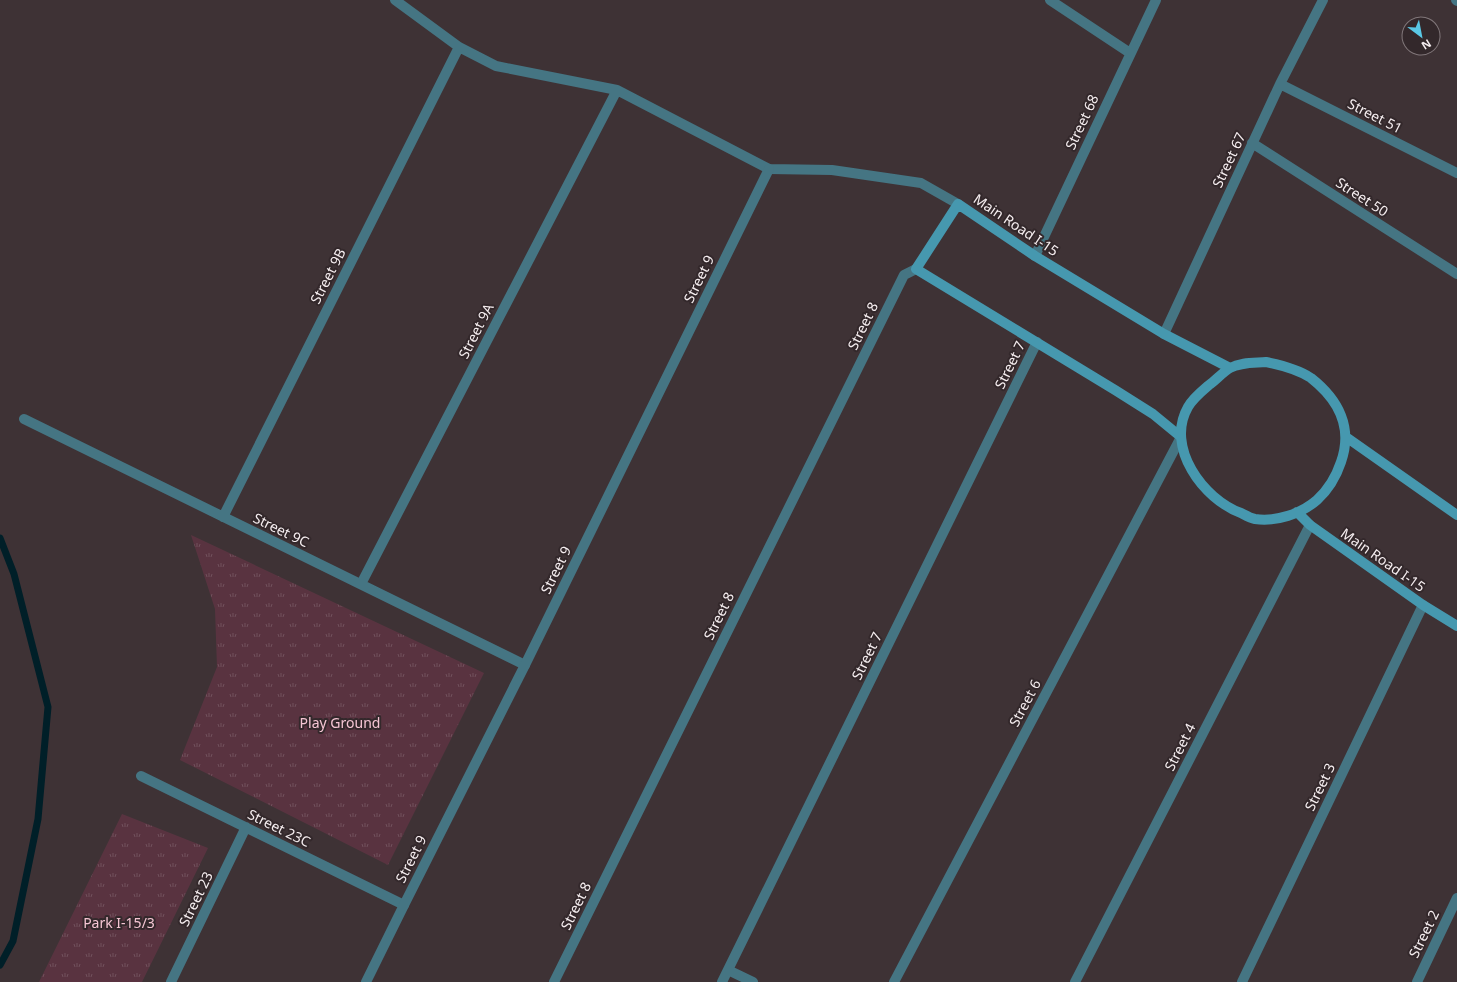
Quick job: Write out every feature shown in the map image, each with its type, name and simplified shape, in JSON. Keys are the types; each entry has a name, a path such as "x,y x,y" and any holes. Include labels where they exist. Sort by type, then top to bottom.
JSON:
{"main road":[{"name":"Main Road I-15","path":"916,269 958,204 1035,256 1164,334 1230,368"},
{"path":"916,269 1153,414 1181,437"},
{"path":"1266,362 1287,367 1310,377 1335,403 1343,421 1346,437 1344,452 1341,463 1328,488 1325,493 1314,503 1282,518 1253,518 1232,510 1212,496 1193,474 1181,437 1188,407 1202,391 1230,368 1245,363 1266,362"},
{"path":"1346,437 1457,515"},
{"name":"Main Road I-15","path":"1297,512 1310,525 1423,605 1457,626"}],"street":[{"path":"395,0 459,47 496,66 617,90 769,169 832,170 921,183 958,204"},
{"path":"1050,0 1130,53"},
{"name":"Street 68","path":"1035,256 1156,0"},
{"name":"Street 67","path":"1164,334 1280,84 1323,0"},
{"name":"Street 9B","path":"223,517 459,47"},
{"name":"Street 51","path":"1280,84 1457,173"},
{"name":"Street 9A","path":"361,584 617,90"},
{"name":"Street 50","path":"1252,143 1457,274"},
{"name":"Street 9","path":"366,982 525,665 769,169"},
{"name":"Street 8","path":"554,982 904,275 916,269"},
{"name":"Street 7","path":"722,982 1037,342"},
{"name":"Street 9C","path":"24,420 525,665"},
{"name":"Street 6","path":"894,982 1181,437"},
{"name":"Street 4","path":"1075,982 1310,525"},
{"name":"Street 3","path":"1242,982 1423,605"},
{"name":"Street 23C","path":"141,776 404,905"},
{"name":"Street 23","path":"171,982 246,828"},
{"name":"Street 2","path":"1417,982 1457,898"},
{"path":"728,970 753,982"}],"green space":[{"name":"Play Ground","path":"191,535 484,673 388,865 180,760 217,667 215,609"},
{"name":"Park I-15/3","path":"122,814 208,848 142,982 39,982"}],"waterway":[{"path":"0,538 14,574 48,707 38,819 13,941 0,965"}]}
